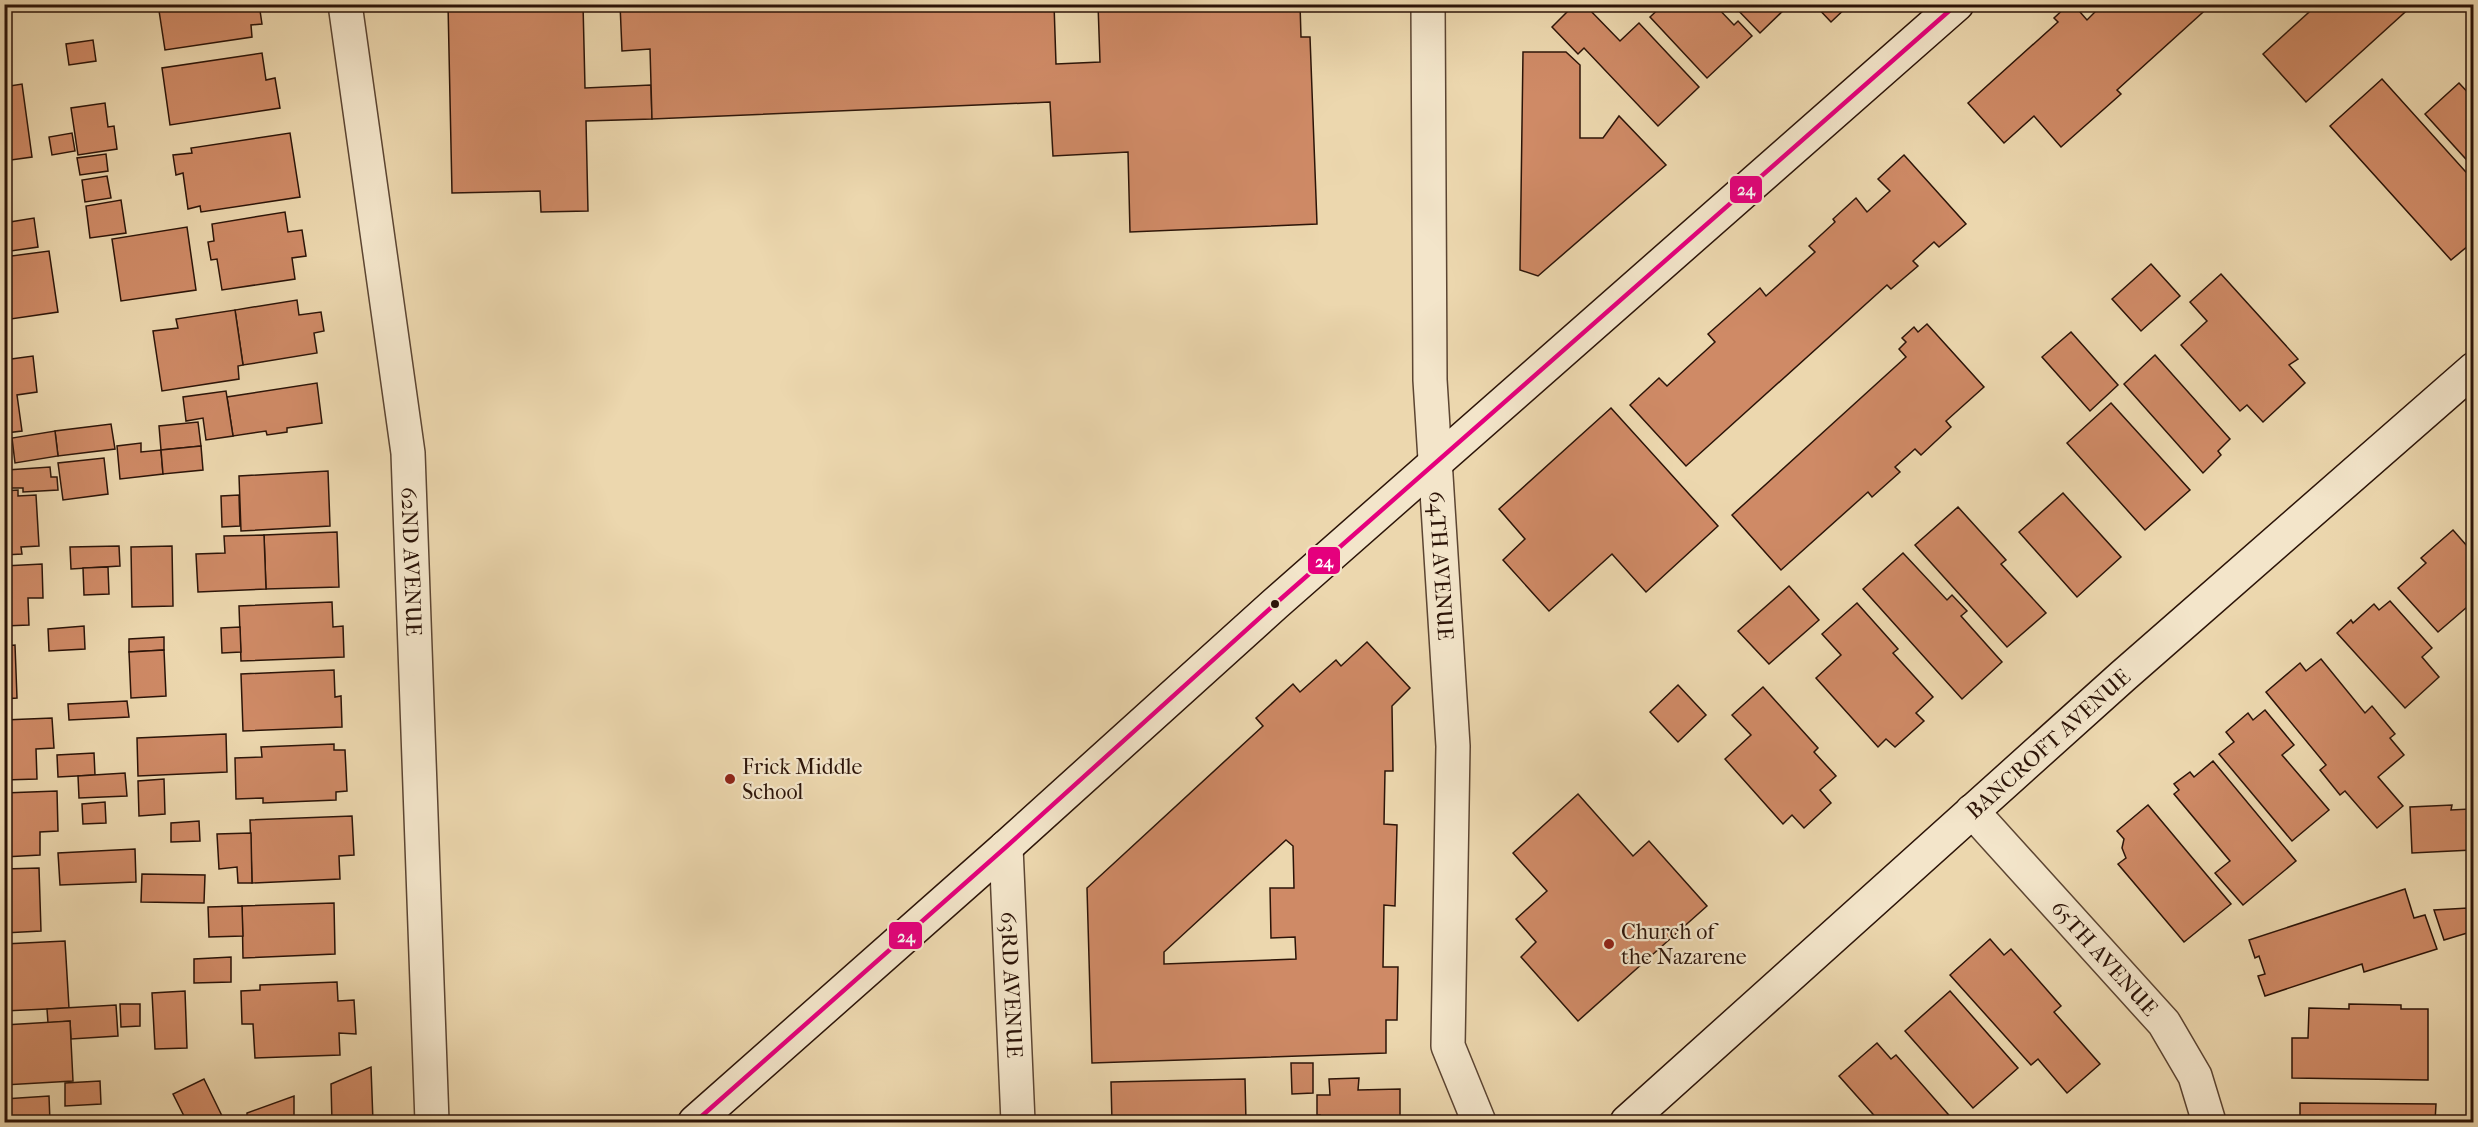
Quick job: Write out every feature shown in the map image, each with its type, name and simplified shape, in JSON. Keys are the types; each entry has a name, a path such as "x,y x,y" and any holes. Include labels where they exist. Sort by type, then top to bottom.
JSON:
{"street":[{"name":"62ND AVENUE","path":"345,4 408,453 432,1122"},
{"name":"64TH AVENUE","path":"1428,4 1429,364 1453,746 1448,1046 1479,1122"},
{"path":"695,1122 1435,464 1957,4"},
{"name":"BANCROFT AVENUE","path":"1627,1122 1972,811 2474,369"},
{"name":"65TH AVENUE","path":"1972,811 2164,1023 2195,1076 2209,1122"},
{"name":"63RD AVENUE","path":"1006,847 1018,1122"}],"building":[{"path":"158,4 259,4 262,24 251,25 252,37 165,50"},
{"path":"448,4 583,4 585,88 651,85 652,119 586,121 588,211 541,212 540,191 452,193"},
{"path":"620,4 1054,4 1056,64 1100,62 1098,4 1300,4 1301,37 1310,37 1317,224 1130,232 1128,152 1053,156 1050,102 652,119 650,49 622,51"},
{"path":"1575,4 1584,4 1620,41 1639,23 1699,87 1658,126 1584,48 1578,54 1552,27"},
{"path":"1664,4 1714,4 1734,25 1738,21 1752,36 1707,78 1650,17"},
{"path":"1732,4 1790,4 1760,33"},
{"path":"1814,4 1850,4 1831,22"},
{"path":"2069,4 2073,4 2087,20 2100,7 2098,4 2212,4 2117,90 2121,94 2061,147 2034,116 2004,143 1968,103 2058,22 2054,18"},
{"path":"2318,4 2414,4 2306,102 2263,54"},
{"path":"93,40 96,61 69,65 66,44"},
{"path":"1523,52 1566,52 1580,65 1580,138 1603,138 1619,116 1666,165 1538,276 1520,270"},
{"path":"262,53 266,80 275,78 280,108 170,125 162,68"},
{"path":"2382,79 2474,181 2474,241 2451,260 2330,126"},
{"path":"2459,83 2474,99 2474,168 2425,114"},
{"path":"22,84 32,157 4,161 4,87"},
{"path":"105,103 108,127 114,126 117,149 78,155 71,108"},
{"path":"72,133 75,151 52,155 49,137"},
{"path":"290,133 300,197 201,212 200,206 188,209 183,173 176,175 173,155 192,153 191,148"},
{"path":"106,154 108,171 80,175 77,158"},
{"path":"1904,155 1966,224 1939,247 1934,242 1913,261 1918,266 1891,289 1887,285 1686,466 1630,405 1659,378 1667,386 1715,342 1708,334 1760,288 1766,296 1815,252 1809,246 1856,198 1867,212 1890,191 1878,179"},
{"path":"107,176 111,198 85,202 82,180"},
{"path":"121,200 126,233 90,238 86,206"},
{"path":"285,212 288,232 302,230 306,256 292,258 295,279 222,290 217,259 211,260 208,242 214,241 212,224"},
{"path":"34,218 38,247 4,252 4,223"},
{"path":"187,227 196,290 121,301 112,239"},
{"path":"49,251 58,312 4,320 4,257"},
{"path":"2151,264 2180,296 2141,331 2112,299"},
{"path":"2221,274 2298,359 2289,365 2305,383 2263,422 2247,405 2240,411 2181,345 2207,321 2190,302"},
{"path":"297,300 299,315 321,312 324,331 314,333 317,353 243,365 235,310"},
{"path":"235,310 243,365 238,366 239,379 162,391 153,331 178,328 176,319"},
{"path":"1927,324 1984,387 1946,421 1951,427 1921,455 1915,449 1895,467 1900,472 1872,497 1868,492 1781,570 1732,515 1906,357 1899,349 1906,342 1902,338 1914,327 1918,332"},
{"path":"2071,332 2118,385 2090,411 2042,357"},
{"path":"2155,355 2230,439 2218,451 2221,455 2203,473 2124,384"},
{"path":"33,356 37,392 17,395 22,431 6,433 10,465 4,466 4,360"},
{"path":"317,383 322,423 287,428 287,432 267,435 266,431 233,436 227,397"},
{"path":"226,391 233,436 206,440 203,418 186,421 183,397"},
{"path":"2111,403 2190,490 2145,530 2067,443"},
{"path":"1611,408 1718,526 1646,592 1612,554 1549,611 1503,560 1525,539 1499,509"},
{"path":"198,422 201,446 161,450 159,426"},
{"path":"111,424 115,449 58,456 55,431"},
{"path":"55,431 58,456 15,463 12,438"},
{"path":"141,443 141,452 161,450 163,474 120,479 117,446"},
{"path":"201,446 203,470 163,474 161,450"},
{"path":"104,458 108,494 63,500 58,463"},
{"path":"50,467 51,477 57,477 58,490 23,492 23,488 9,488 7,470"},
{"path":"328,471 330,526 241,531 239,476"},
{"path":"18,490 18,496 36,495 39,546 21,547 22,554 4,555 4,491"},
{"path":"2063,493 2121,557 2077,597 2019,532"},
{"path":"239,495 240,526 222,527 221,496"},
{"path":"1958,507 2006,560 2001,564 2046,613 2007,647 1915,545"},
{"path":"2474,510 2474,532 2467,525 2468,515"},
{"path":"2453,530 2474,554 2474,601 2438,632 2398,588 2426,563 2421,558"},
{"path":"337,532 339,587 266,589 264,535"},
{"path":"264,535 266,589 198,592 196,554 225,553 224,536"},
{"path":"119,546 120,566 71,569 70,547"},
{"path":"172,546 173,606 132,607 131,547"},
{"path":"1903,553 1947,600 1952,595 1967,611 1961,616 2002,662 1962,699 1863,589"},
{"path":"42,564 43,598 28,598 29,625 4,626 4,566"},
{"path":"108,567 109,594 84,595 83,568"},
{"path":"1789,586 1819,620 1769,664 1738,631"},
{"path":"2390,601 2432,648 2422,657 2439,677 2405,708 2337,633 2351,620 2353,623 2374,604 2379,610"},
{"path":"332,602 333,627 343,626 344,657 241,661 239,606"},
{"path":"1857,603 1898,649 1893,653 1933,697 1916,713 1924,721 1895,747 1886,739 1878,747 1816,678 1841,655 1822,634"},
{"path":"84,626 85,649 49,651 48,629"},
{"path":"240,627 241,652 222,653 221,628"},
{"path":"164,637 164,650 129,652 129,639"},
{"path":"1367,642 1410,688 1392,706 1393,771 1385,771 1384,824 1397,825 1395,906 1384,905 1383,967 1398,967 1397,1020 1386,1020 1386,1053 1092,1063 1087,888 1263,726 1256,718 1293,684 1300,692 1336,660 1341,666","holes":["1286,840 1293,846 1294,888 1270,888 1271,938 1295,937 1296,959 1164,964 1164,952"]},
{"path":"15,645 17,698 4,699 4,646"},
{"path":"164,650 166,696 131,698 129,652"},
{"path":"2321,659 2365,713 2372,706 2395,734 2390,738 2404,755 2378,777 2403,806 2377,828 2345,791 2340,795 2320,770 2326,765 2266,692 2300,663 2306,671"},
{"path":"334,670 335,697 341,696 342,727 243,731 241,674"},
{"path":"1678,685 1706,715 1678,742 1650,712"},
{"path":"1763,687 1818,748 1814,752 1836,776 1820,790 1831,803 1804,828 1792,815 1783,824 1725,759 1751,735 1732,715"},
{"path":"127,701 129,717 69,720 68,704"},
{"path":"2265,710 2294,745 2282,755 2329,810 2292,841 2219,754 2234,742 2226,732 2248,713 2253,720"},
{"path":"52,718 54,748 36,749 37,779 4,780 4,720"},
{"path":"226,734 227,772 138,776 137,738"},
{"path":"334,744 334,750 345,750 347,791 336,792 336,800 263,803 263,798 236,799 235,758 262,757 261,747"},
{"path":"94,753 95,775 58,777 57,755"},
{"path":"2213,761 2296,861 2243,905 2215,873 2230,861 2174,794 2179,790 2174,784 2190,772 2194,777"},
{"path":"125,773 127,796 79,798 78,776"},
{"path":"164,779 165,814 139,816 138,781"},
{"path":"57,791 58,831 40,832 40,855 4,857 4,793"},
{"path":"1578,794 1633,856 1649,841 1707,906 1578,1021 1521,957 1536,942 1516,919 1547,891 1513,853"},
{"path":"105,802 106,823 83,824 82,804"},
{"path":"2148,805 2231,904 2184,942 2118,864 2126,858 2122,848 2124,839 2117,831"},
{"path":"2452,805 2451,810 2470,809 2472,850 2412,853 2410,807"},
{"path":"352,816 354,855 339,856 340,879 252,883 250,820"},
{"path":"199,821 200,841 171,842 171,823"},
{"path":"251,833 252,883 238,883 237,867 219,869 217,834"},
{"path":"135,849 136,882 60,885 58,853"},
{"path":"39,868 41,931 4,933 4,869"},
{"path":"142,874 205,875 204,903 141,902"},
{"path":"2405,889 2414,918 2425,915 2437,949 2364,972 2362,964 2265,996 2258,976 2265,974 2259,956 2255,958 2249,940"},
{"path":"334,903 335,954 243,958 242,906"},
{"path":"242,906 243,936 209,937 208,907"},
{"path":"2468,908 2474,923 2474,931 2444,940 2434,910"},
{"path":"1990,939 2004,955 2011,949 2061,1006 2054,1012 2100,1064 2067,1093 2038,1059 2031,1065 1950,975"},
{"path":"65,941 69,1008 4,1011 4,944"},
{"path":"231,957 231,982 194,983 194,959"},
{"path":"337,982 338,1001 354,1000 356,1034 339,1033 340,1055 255,1058 253,1024 242,1024 241,991 260,990 260,985"},
{"path":"185,991 187,1048 155,1049 152,993"},
{"path":"1950,991 2018,1068 1973,1108 1905,1031"},
{"path":"120,1004 140,1004 140,1026 121,1027"},
{"path":"2349,1004 2401,1005 2401,1009 2428,1009 2428,1080 2292,1078 2292,1038 2308,1038 2309,1008 2349,1009"},
{"path":"116,1005 118,1036 71,1039 70,1021 48,1023 47,1009"},
{"path":"70,1021 73,1081 4,1085 4,1025"},
{"path":"1877,1043 1891,1059 1896,1055 1955,1122 1880,1122 1839,1076"},
{"path":"1291,1063 1313,1063 1313,1093 1292,1094"},
{"path":"371,1067 373,1122 332,1122 331,1084"},
{"path":"1359,1078 1358,1090 1400,1089 1400,1122 1320,1122 1320,1115 1317,1115 1317,1095 1330,1095 1329,1079"},
{"path":"204,1079 225,1122 187,1122 173,1094"},
{"path":"1245,1079 1246,1122 1112,1122 1111,1082"},
{"path":"100,1081 101,1104 65,1106 65,1083"},
{"path":"49,1096 50,1122 4,1122 4,1099"},
{"path":"294,1096 294,1122 247,1122 247,1113"},
{"path":"2300,1103 2436,1104 2435,1122 2300,1122"}],"transit line":[{"name":"24","path":"695,1122 1006,847 1275,604 1957,4"}],"place":[{"name":"Frick Middle School","path":"730,779"},
{"name":"Church of the Nazarene","path":"1609,944"}]}
